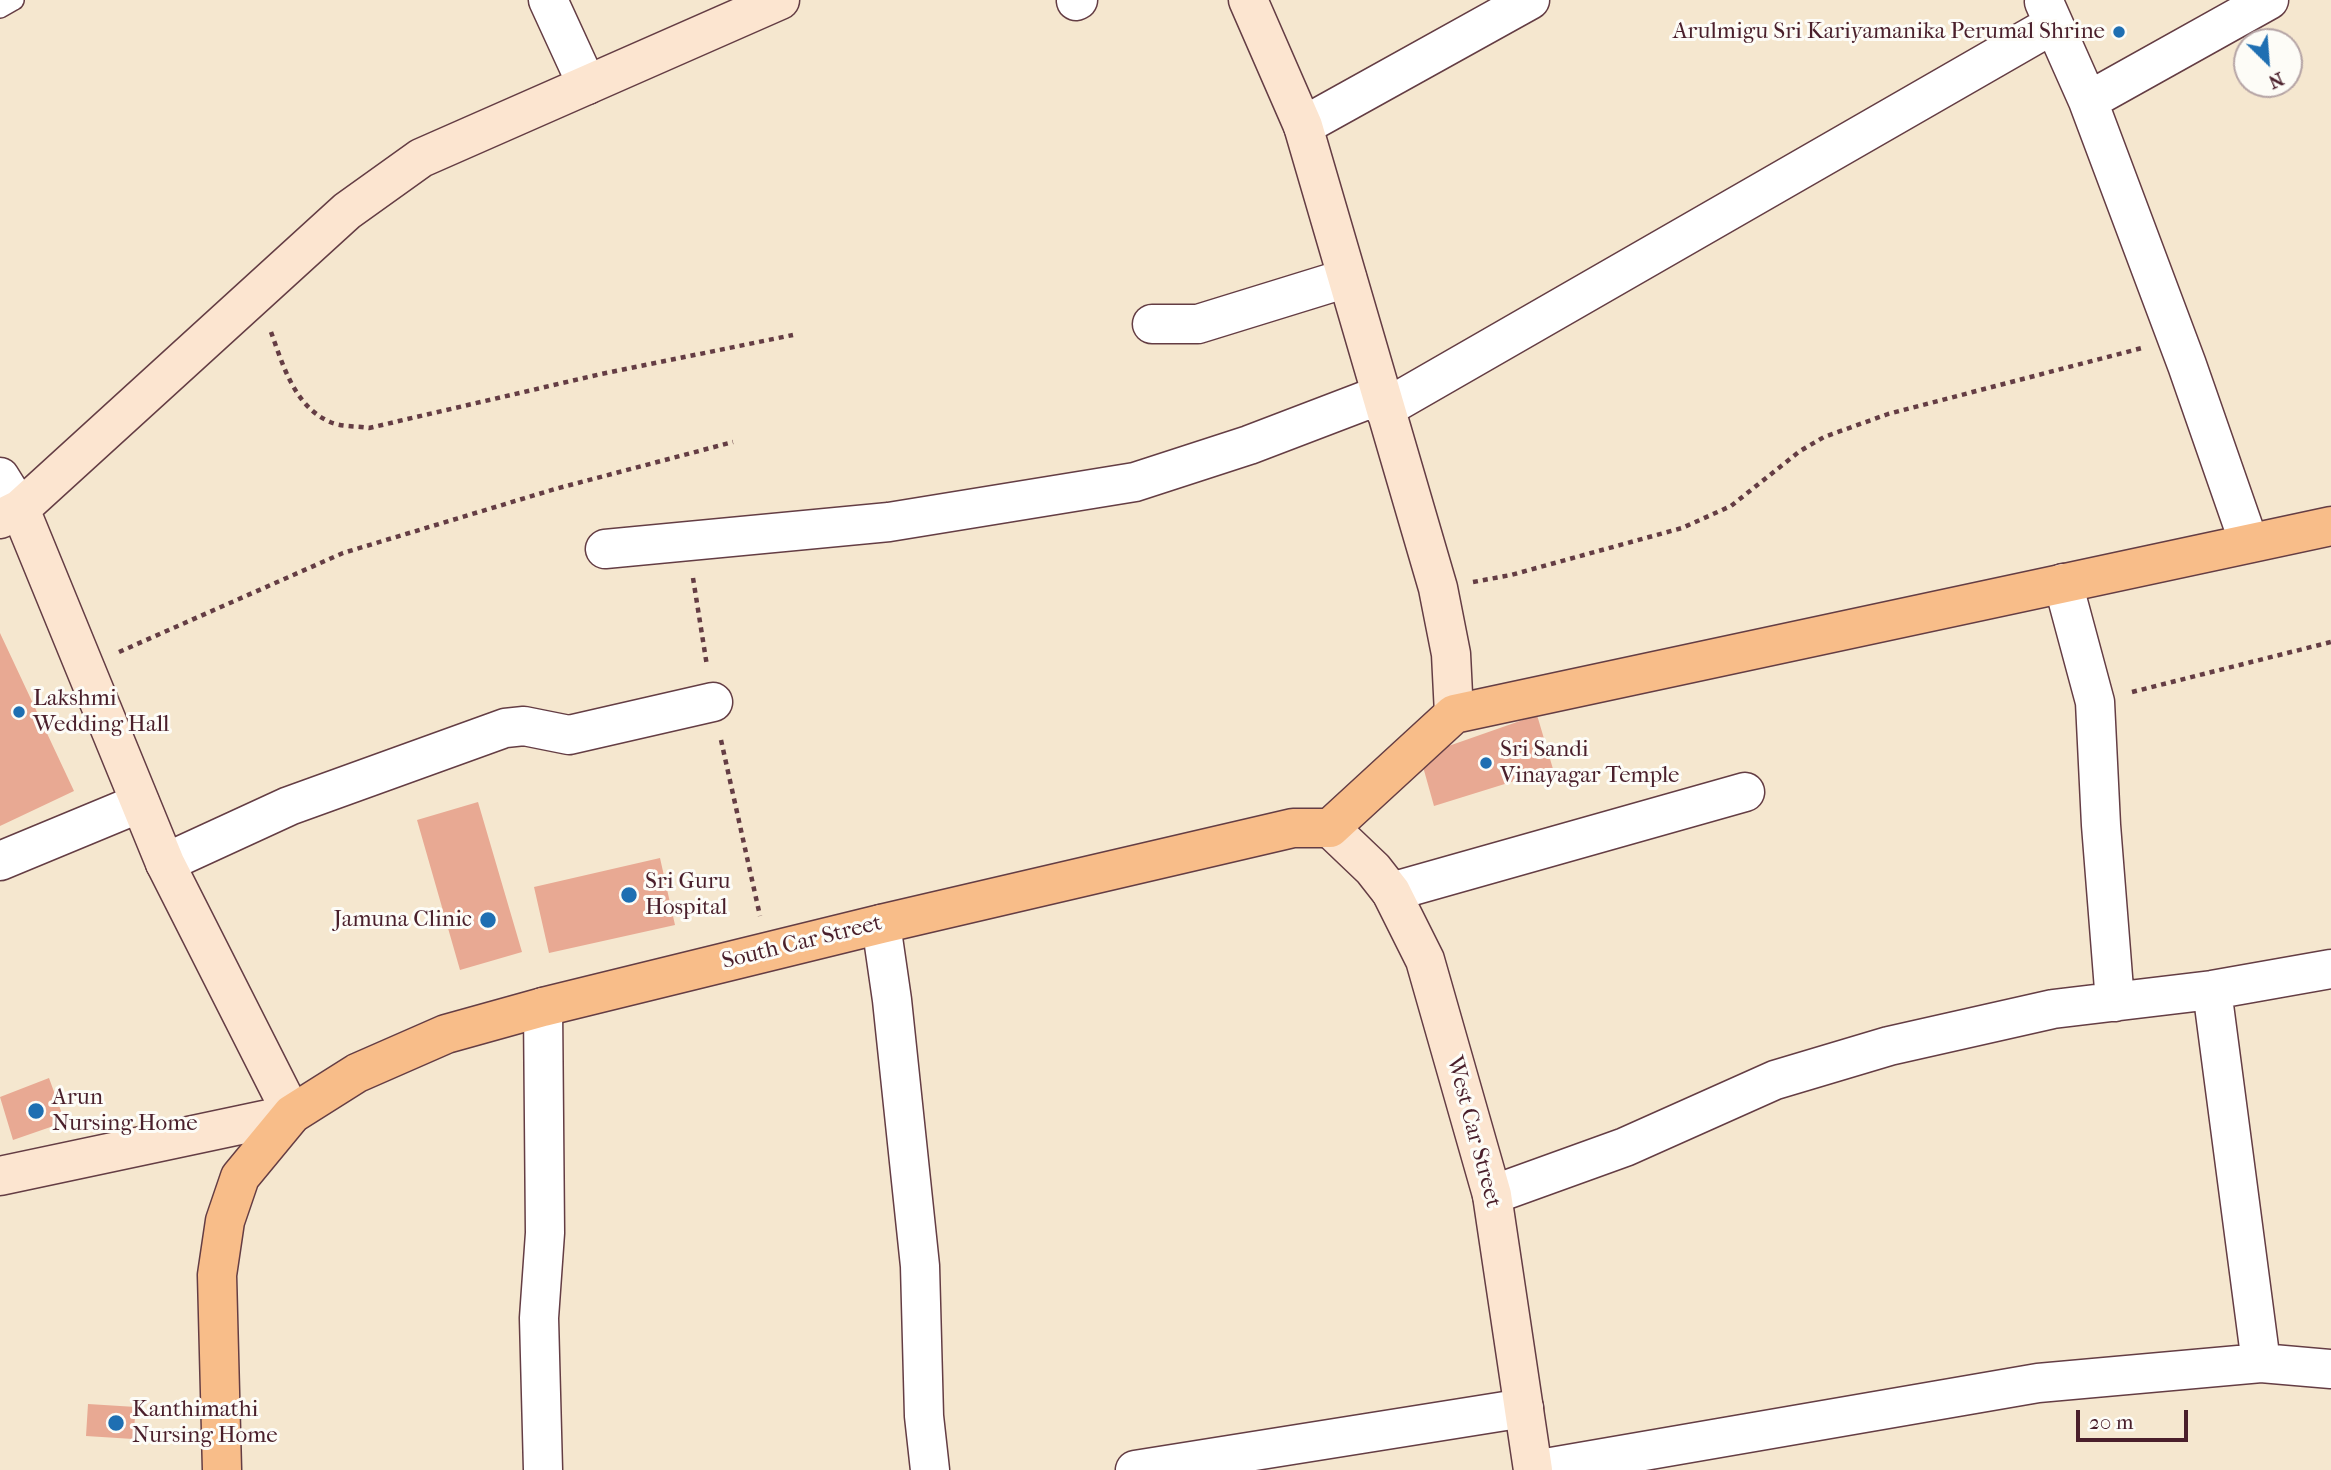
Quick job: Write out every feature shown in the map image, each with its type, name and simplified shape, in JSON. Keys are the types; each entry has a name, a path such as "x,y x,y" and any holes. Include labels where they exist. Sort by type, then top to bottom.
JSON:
{"main road":[{"path":"1329,828 1454,714 2331,526"},
{"name":"South Car Street","path":"222,1470 217,1275 225,1221 240,1177 292,1114 358,1073 446,1034 543,1007 881,924 1293,828 1329,828"}],"street":[{"path":"548,0 587,85"},
{"path":"10,514 347,211 421,158 780,0"},
{"path":"1248,0 1303,126 1438,588 1451,654 1454,714"},
{"path":"1303,126 1530,0"},
{"path":"2088,101 2269,0"},
{"path":"605,549 889,522 1135,482 1382,402 2048,13 2088,101 2249,543"},
{"path":"1152,324 1198,324 1347,278"},
{"path":"0,477 10,514 83,668 166,863 292,1114 0,1176"},
{"path":"2063,583 2095,702 2101,825 2115,1002"},
{"path":"166,863 289,806 505,728 524,726 569,736 713,702"},
{"path":"1391,892 1745,792"},
{"path":"0,860 140,803"},
{"name":"West Car Street","path":"1329,828 1373,869 1391,892 1425,960 1492,1195 1533,1470"},
{"path":"881,924 892,1000 920,1266 924,1416 930,1470"},
{"path":"1492,1195 1625,1147 1775,1080 1889,1046 2053,1009 2212,990 2331,969"},
{"path":"2212,990 2261,1363"},
{"path":"543,1007 545,1233 539,1318 543,1470"},
{"path":"1533,1470 2038,1383 2261,1363 2331,1369"},
{"path":"1135,1470 1524,1408"}],"lane":[{"path":"0,8 14,0"}],"path":[{"path":"256,291 287,376 302,401 330,422 369,428 601,374 793,335"},
{"path":"1438,588 1511,575 1682,528 1731,506 1800,451 1824,437 1888,414 2177,340"},
{"path":"83,668 343,553 555,489 733,442"},
{"path":"687,541 713,702 768,951"},
{"path":"2095,702 2331,642"}],"building":[{"name":"Lakshmi Wedding Hall","path":"0,633 74,791 0,826"},
{"name":"Sri Sandi Vinayagar Temple","path":"1537,715 1553,769 1434,806 1420,756"},
{"path":"478,802 522,952 460,970 417,820"},
{"path":"660,858 675,925 549,953 534,887"},
{"path":"49,1078 65,1122 13,1140 0,1097"},
{"path":"88,1404 136,1407 133,1439 86,1436"}],"place":[{"name":"Arulmigu Sri Kariyamanika Perumal Shrine","path":"2119,32"},
{"name":"Lakshmi Wedding Hall","path":"19,712"},
{"name":"Sri Sandi Vinayagar Temple","path":"1486,763"},
{"name":"Sri Guru Hospital","path":"629,895"},
{"name":"Jamuna Clinic","path":"488,920"},
{"name":"Arun Nursing Home","path":"36,1111"},
{"name":"Kanthimathi Nursing Home","path":"116,1423"}]}
